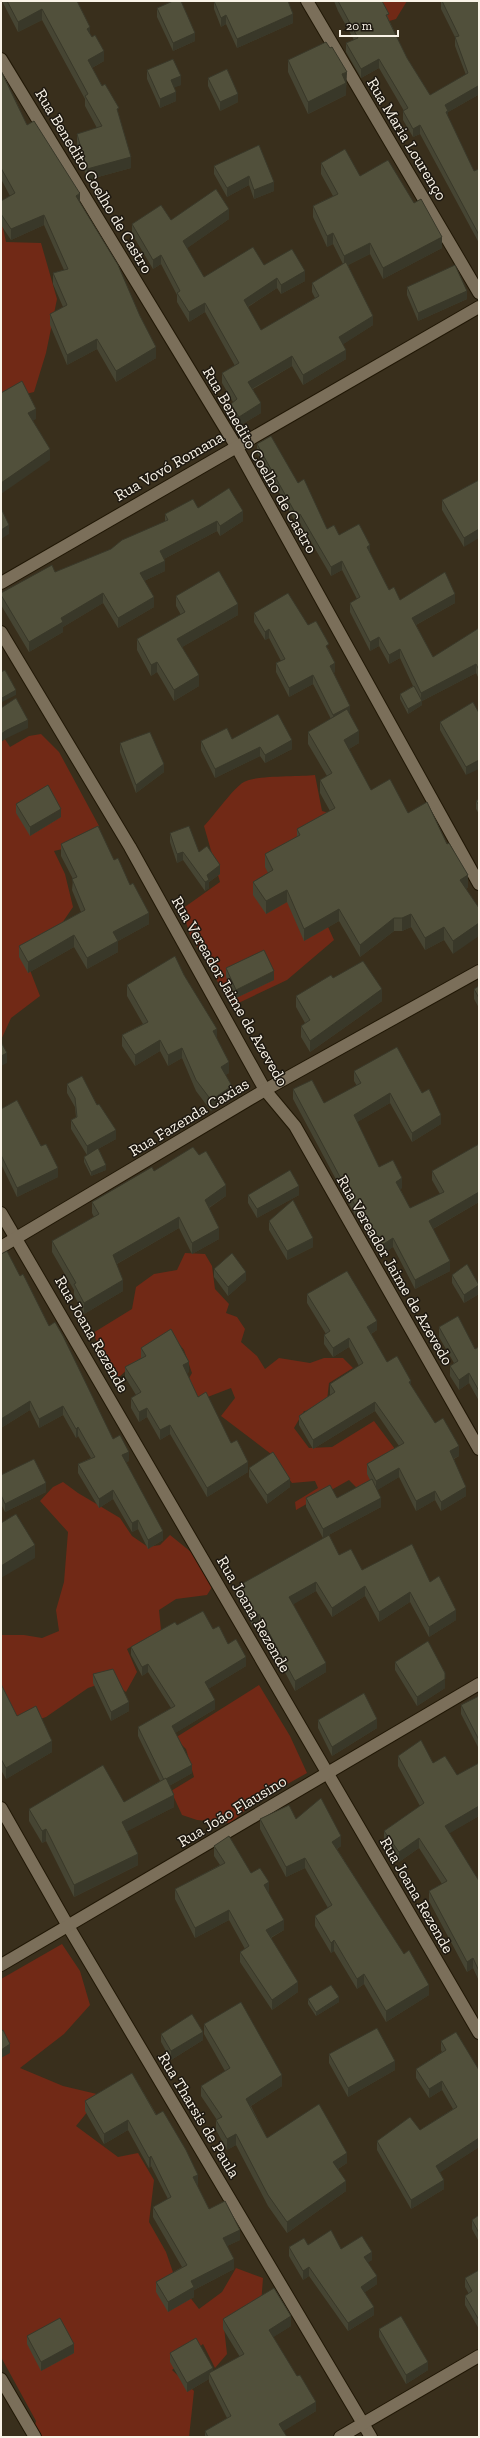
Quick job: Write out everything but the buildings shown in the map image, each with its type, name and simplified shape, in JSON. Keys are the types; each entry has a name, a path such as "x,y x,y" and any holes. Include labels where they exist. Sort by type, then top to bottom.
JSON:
{"street":[{"name":"Rua Maria Lourenço","path":"307,1 479,293"},
{"name":"Rua Benedito Coelho de Castro","path":"1,59 236,446 479,884"},
{"name":"Rua Vovó Romana","path":"1,583 479,307"},
{"name":"Rua Vereador Jaime de Azevedo","path":"1,632 130,847 265,1090 295,1126 479,1449"},
{"name":"Rua Fazenda Caxias","path":"1,1247 265,1090 479,971"},
{"name":"Rua Joana Rezende","path":"1,1213 17,1238 479,2033"},
{"name":"Rua João Flausino","path":"1,1965 479,1684"},
{"name":"Rua Tharsis de Paula","path":"1,1808 68,1926 371,2437"},
{"path":"340,2437 479,2356"},
{"path":"1,2379 35,2437"}],"shaded area":[{"path":"371,1 407,1 396,19 386,22"},
{"path":"1,219 6,242 41,243 57,299 46,353 34,392 1,400"},
{"path":"1,733 10,747 29,736 41,734 59,752 99,826 71,847 54,851 65,874 73,907 60,926 21,947 40,996 11,1018 1,1040"},
{"path":"315,775 322,811 343,817 309,885 334,940 287,980 232,1006 190,935 182,909 220,882 204,826 235,790 244,782 267,777"},
{"path":"185,1253 205,1254 212,1266 215,1289 229,1304 226,1313 237,1317 245,1329 241,1342 257,1356 265,1369 279,1358 310,1363 324,1358 343,1358 353,1368 329,1383 326,1409 304,1411 294,1428 309,1448 332,1447 374,1421 395,1449 382,1472 359,1490 349,1480 296,1510 295,1502 318,1488 315,1481 292,1483 271,1454 221,1416 235,1398 231,1388 192,1403 188,1380 192,1373 184,1350 172,1335 133,1364 115,1381 93,1333 132,1309 136,1287 154,1274 177,1270"},
{"path":"63,1482 78,1493 120,1518 132,1536 148,1547 160,1545 170,1535 196,1556 214,1584 207,1595 176,1599 159,1610 161,1630 127,1649 137,1672 126,1692 111,1680 88,1688 46,1717 17,1727 1,1694 1,1635 24,1635 42,1638 59,1631 56,1610 64,1582 68,1532 40,1501 53,1487"},
{"path":"259,1685 290,1736 307,1773 252,1804 231,1823 197,1820 182,1815 171,1791 194,1777 186,1749 175,1738"},
{"path":"62,1944 80,1971 90,2005 64,2034 20,2068 63,2086 101,2095 76,2126 118,2157 138,2153 154,2180 149,2222 166,2252 175,2278 199,2309 222,2292 236,2268 263,2278 261,2305 224,2327 227,2354 215,2368 203,2344 172,2370 194,2391 189,2437 32,2437 36,2421 1,2357 1,1979"}]}
